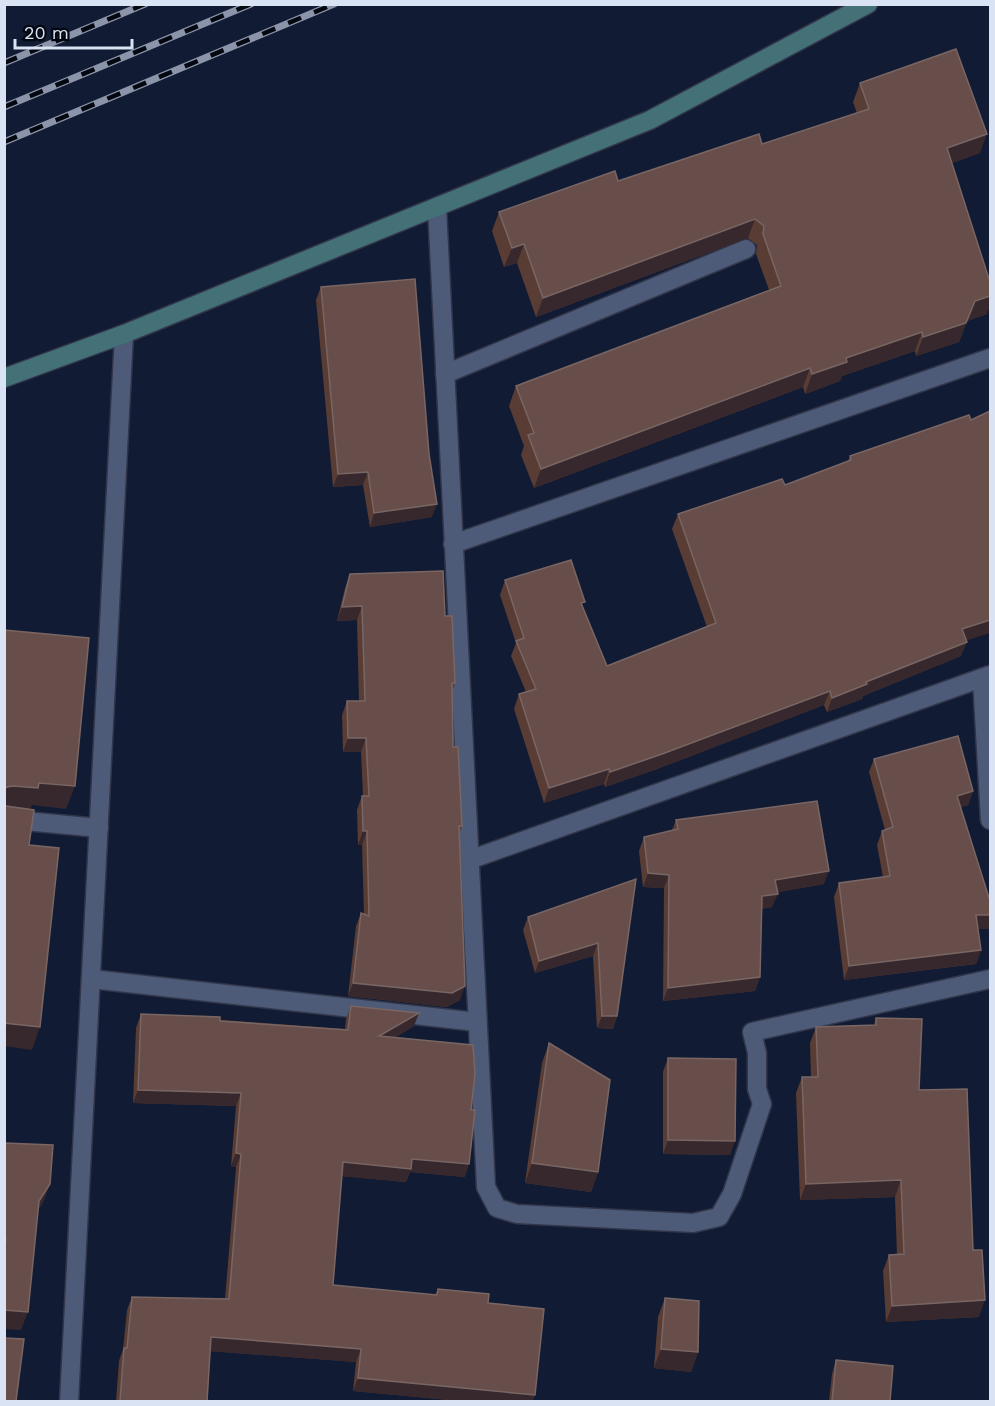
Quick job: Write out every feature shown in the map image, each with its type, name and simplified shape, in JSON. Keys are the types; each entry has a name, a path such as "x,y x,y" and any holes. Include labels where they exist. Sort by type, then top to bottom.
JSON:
{"main road":[{"path":"4,378 124,334 650,120 868,4"}],"street":[{"path":"437,207 486,1187 497,1208 517,1214 693,1223 719,1217 732,1194 762,1104 757,1089 757,1053 752,1032 990,979"},
{"path":"445,375 747,249"},
{"path":"69,1401 124,334"},
{"path":"453,544 990,358"},
{"path":"469,860 986,677 990,820"},
{"path":"4,819 99,828"},
{"path":"91,979 477,1022"}],"building":[{"path":"956,49 987,134 947,148 990,282 990,296 975,301 966,323 923,337 922,332 846,358 847,362 812,374 810,368 541,469 528,435 534,433 516,386 781,286 763,234 764,226 755,219 543,298 524,244 512,248 499,212 615,171 618,181 759,134 762,144 869,109 860,83"},
{"path":"415,279 429,454 437,504 374,513 368,472 338,474 321,287"},
{"path":"990,411 990,620 962,629 967,642 832,698 830,691 610,772 609,769 549,788 519,694 536,689 516,641 524,638 505,580 571,560 585,602 581,603 607,666 716,623 678,514 782,479 785,485 851,460 850,456 969,415 971,420"},
{"path":"443,571 445,616 452,616 455,683 452,683 453,747 458,747 462,826 459,826 465,986 452,993 353,983 361,913 369,916 367,831 363,831 362,796 369,796 366,738 348,738 347,701 365,701 362,606 342,607 350,574"},
{"path":"4,630 89,638 75,786 39,783 38,788 13,786 4,790"},
{"path":"958,736 973,791 957,796 990,901 990,915 976,915 981,950 849,966 839,883 890,876 882,831 893,827 874,759"},
{"path":"817,801 829,871 775,880 778,894 762,896 760,977 668,988 669,875 648,873 644,837 678,829 676,820"},
{"path":"4,803 6,806 34,810 29,845 59,848 40,1027 4,1023"},
{"path":"636,879 617,1016 602,1016 598,943 539,961 528,917"},
{"path":"351,1006 419,1013 379,1036 473,1045 475,1074 471,1110 475,1110 469,1164 412,1159 411,1169 343,1162 333,1285 437,1295 438,1289 489,1294 488,1303 544,1309 535,1395 358,1378 361,1349 211,1337 207,1401 120,1401 124,1348 127,1348 132,1297 229,1299 241,1154 236,1153 241,1093 138,1090 141,1014 220,1017 220,1021 348,1030"},
{"path":"876,1018 922,1019 919,1090 967,1089 973,1250 982,1250 985,1300 892,1306 889,1255 904,1254 901,1180 806,1184 802,1077 818,1077 816,1027 876,1025"},
{"path":"549,1043 610,1080 598,1172 532,1163"},
{"path":"668,1058 736,1059 735,1141 668,1140"},
{"path":"4,1143 53,1145 50,1184 39,1201 28,1312 4,1310 6,1238 4,1238"},
{"path":"665,1298 699,1301 698,1352 661,1349"},
{"path":"4,1338 24,1339 16,1401 4,1401"},
{"path":"836,1360 893,1366 890,1401 832,1401"}],"railway":[{"path":"4,63 145,4"},
{"path":"4,107 251,4"},
{"path":"4,142 334,4"}]}
